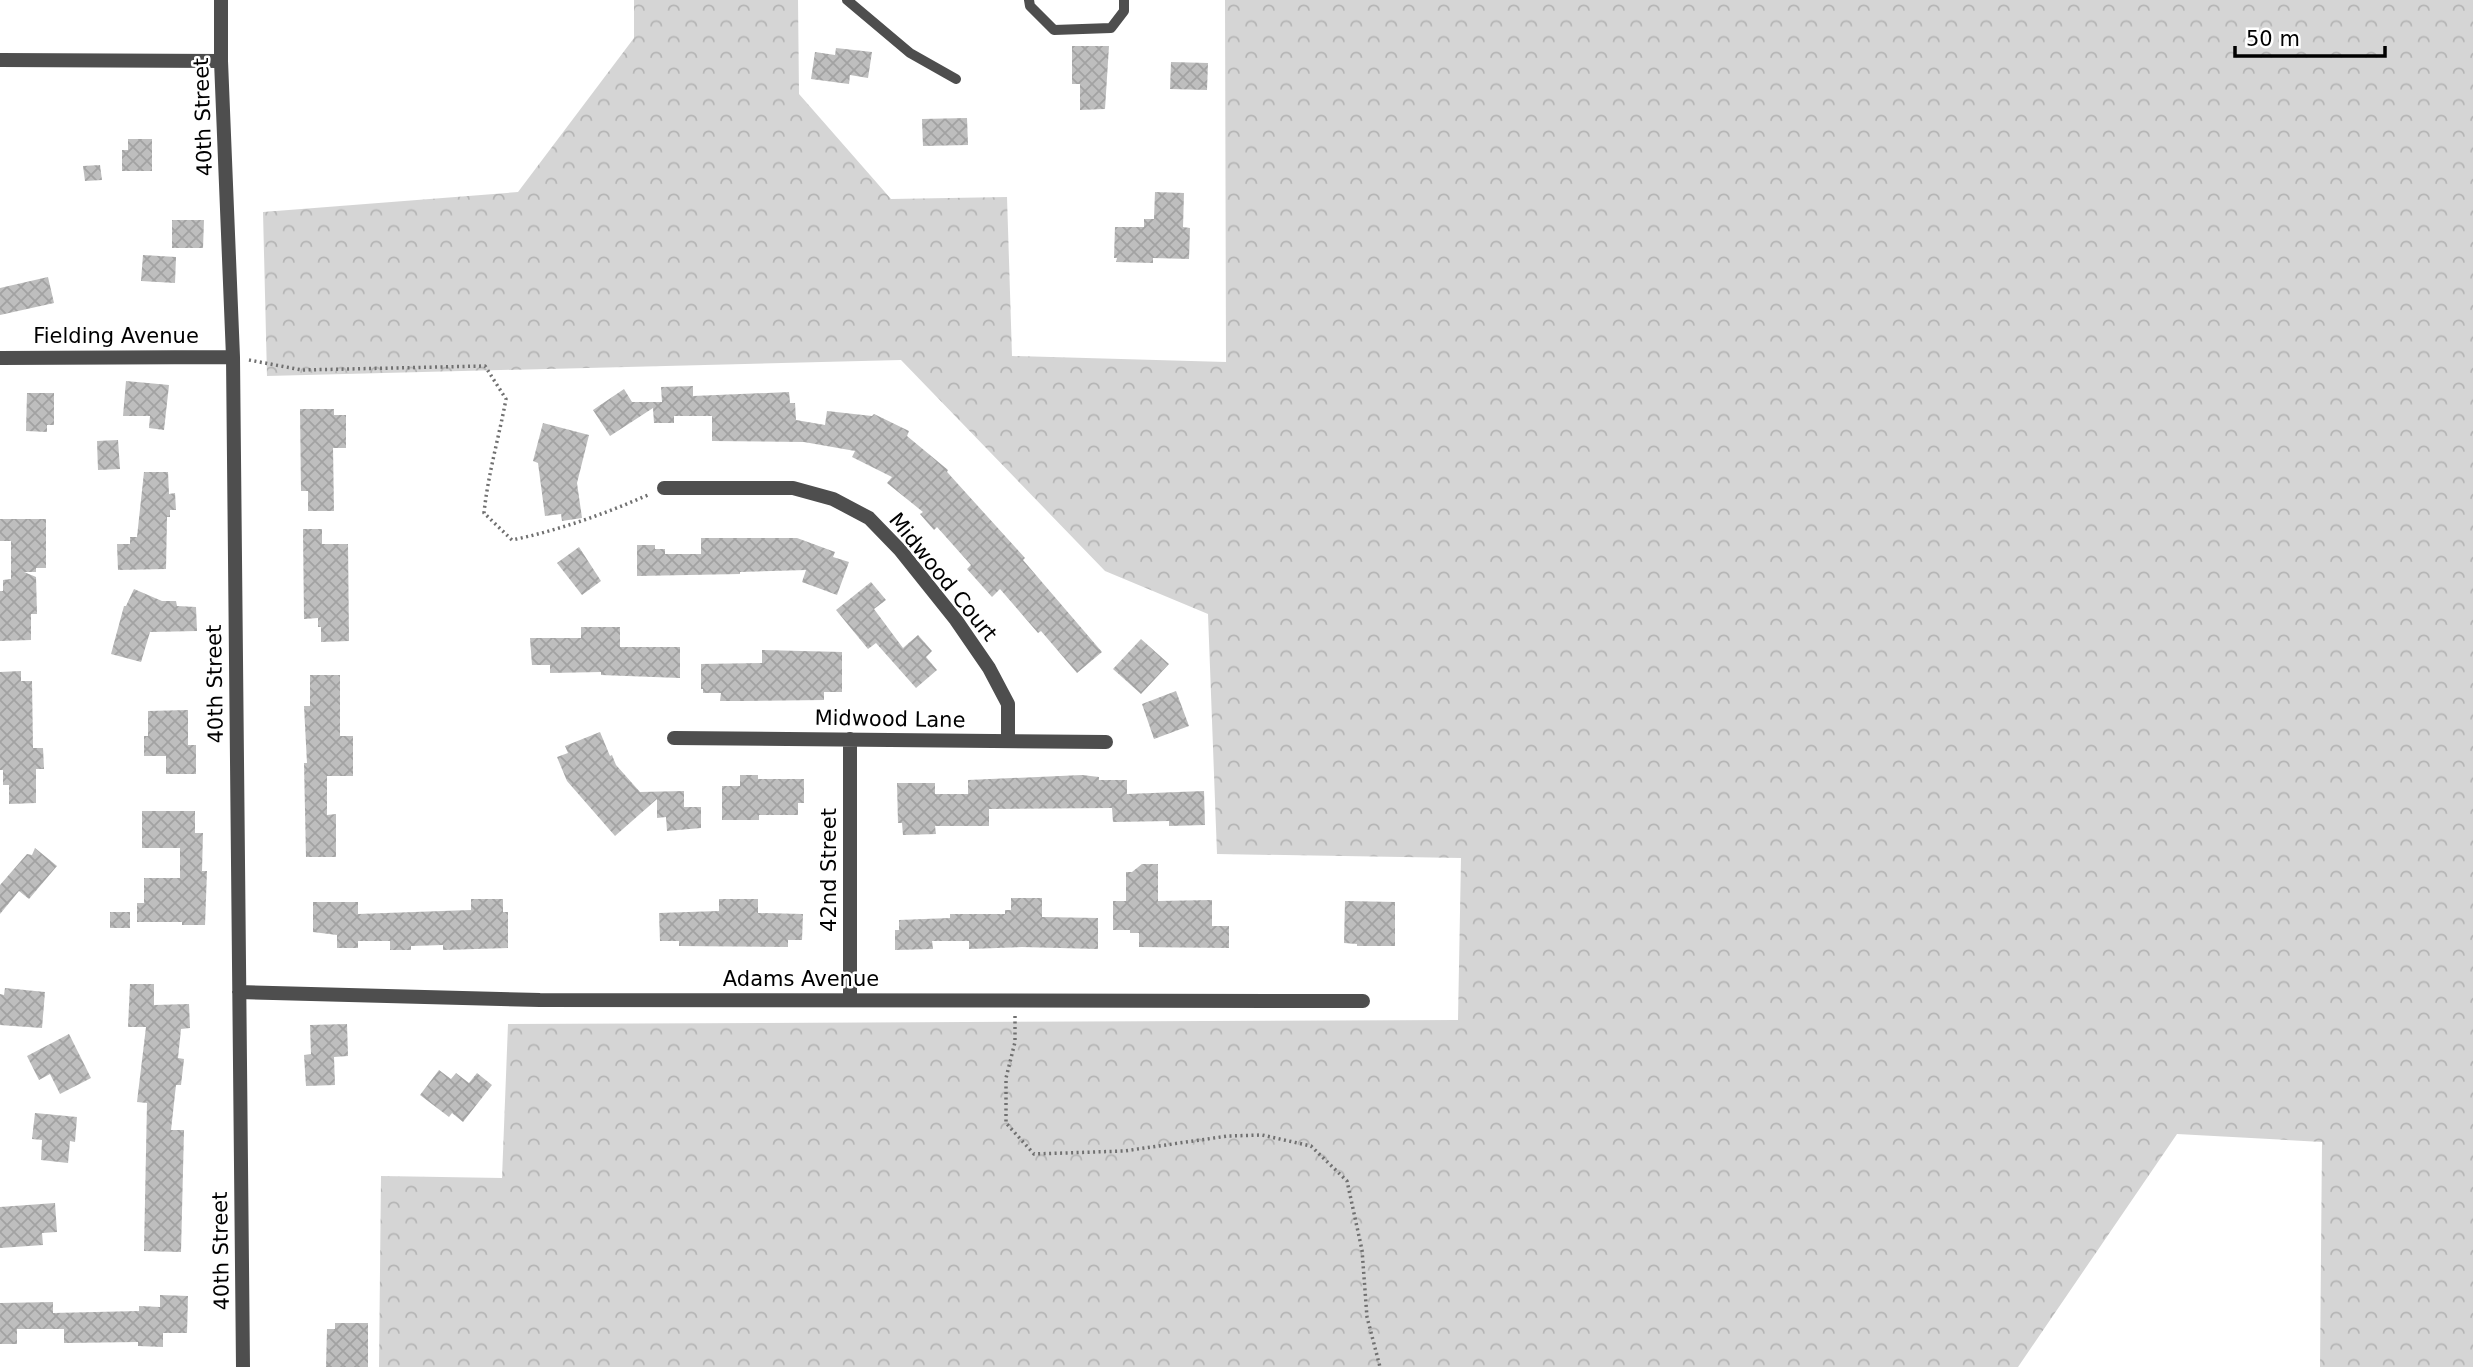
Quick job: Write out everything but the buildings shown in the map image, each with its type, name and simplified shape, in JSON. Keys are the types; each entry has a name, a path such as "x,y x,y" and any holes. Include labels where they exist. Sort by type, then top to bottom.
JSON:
{"street":[{"name":"40th Street","path":"221,0 233,357 243,1367"},
{"path":"0,60 221,61"},
{"name":"Fielding Avenue","path":"0,358 233,357"},
{"name":"Midwood Court","path":"664,488 793,488 833,499 869,518 900,550 956,620 989,668 1008,704 1008,741"},
{"name":"Midwood Lane","path":"674,738 1106,742"},
{"name":"42nd Street","path":"850,739 850,1000"},
{"name":"Adams Avenue","path":"239,992 540,1000 1363,1001"}],"lane":[{"path":"847,0 910,54 956,79"},
{"path":"1029,0 1030,6 1054,30 1111,28 1124,11 1124,0"}],"path":[{"path":"233,357 302,370 485,366 506,399 499,438 487,477 484,513 512,540 599,516 664,488"},
{"path":"1015,1000 1014,1042 1006,1079 1006,1123 1034,1154 1124,1151 1228,1136 1262,1135 1311,1146 1347,1181 1362,1250 1367,1317 1380,1367"}],"green space":[{"path":"634,0 798,0 799,94 891,199 1007,197 1012,356 1226,362 1225,0 2473,0 2473,1367 2320,1367 2322,1142 2177,1134 2018,1367 379,1367 381,1176 502,1178 508,1024 1458,1020 1461,858 1217,854 1208,614 1105,571 901,360 267,376 263,212 518,192 634,38"}]}
